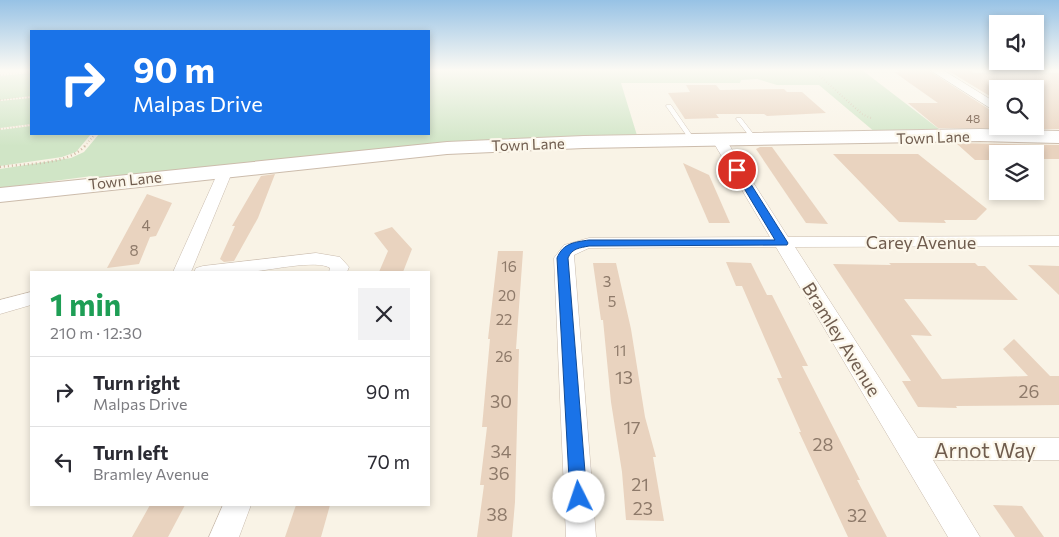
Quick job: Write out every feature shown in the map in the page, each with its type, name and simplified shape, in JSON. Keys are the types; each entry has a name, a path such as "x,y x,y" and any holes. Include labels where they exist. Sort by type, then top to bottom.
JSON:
{"main road":[{"name":"Town Lane","path":"0,195 447,148 989,132"},
{"name":"Town Lane","path":"1044,134 1059,137"}],"street":[{"path":"974,95 989,104"},
{"name":"Bramley Avenue","path":"719,140 965,537"},
{"path":"182,271 226,170"},
{"name":"Carey Avenue","path":"581,537 563,258 565,251 576,245 589,243 1059,241"},
{"path":"212,271 316,259 333,261 340,268 338,271"},
{"path":"0,307 30,298"},
{"name":"Arnot Way","path":"911,449 1059,449"},
{"path":"224,537 238,506"}],"lane":[{"path":"669,106 693,141"},
{"path":"739,118 755,140"}],"path":[{"path":"841,95 862,114 873,119"},
{"path":"0,100 30,97"},
{"path":"0,129 30,125"},
{"path":"0,167 65,158 79,152 94,135"}],"green space":[{"path":"0,95 30,95 30,96 0,100"},
{"path":"430,95 625,95 639,142 584,142 85,185 92,176 0,188 0,169 71,158 84,152 98,135 430,135"},
{"path":"831,95 895,95 948,136 882,138"},
{"path":"30,98 30,124 0,128 0,101"},
{"path":"30,126 30,135 90,135 76,152 62,157 0,166 0,130"}],"building":[{"path":"669,95 805,95 826,113 767,116 764,114 716,114 719,118 685,119"},
{"path":"927,95 967,95 989,109 989,128 938,128 908,103 938,103"},
{"path":"1044,95 1059,95 1059,129 1044,129"},
{"path":"956,143 1059,145 1059,159 1044,159 1044,145 989,145 989,160 975,160"},
{"path":"772,147 828,224 806,223 756,149"},
{"path":"833,154 918,154 987,209 976,220 944,220 946,223 899,222"},
{"path":"683,163 709,175 730,223 709,223"},
{"path":"275,174 258,218 234,261 224,262 220,259 235,226 232,226 261,176"},
{"path":"147,194 172,203 156,236 150,237 139,264 107,268"},
{"path":"392,227 412,249 403,271 379,271 388,251 374,233"},
{"path":"498,251 523,251 516,349 519,349 515,502 512,537 477,537 484,485 480,485 487,427 482,427 490,339 488,339"},
{"path":"726,262 751,263 767,295 772,295 808,366 802,366 887,537 848,537 799,432 801,432 777,378 782,378 742,286 736,286"},
{"path":"593,263 616,263 631,329 645,417 656,457 653,457 664,521 626,520 622,472 611,402 603,320 601,320"},
{"path":"889,263 975,263 978,266 985,266 1018,300 904,299 932,336 911,335 942,379 1028,376 1003,349 1014,339 1050,376 1059,376 1059,405 956,406 957,408 918,407 902,381 911,381 833,264 891,265"},
{"path":"1028,265 1059,266 1059,295"},
{"path":"993,505 1022,506 1044,537 1015,537"},
{"path":"149,506 184,506 168,537 132,537"},
{"path":"296,506 330,506 321,537 285,537"}],"route":[{"path":"579,497 563,258 565,251 576,245 589,243 783,243 737,170"}]}
